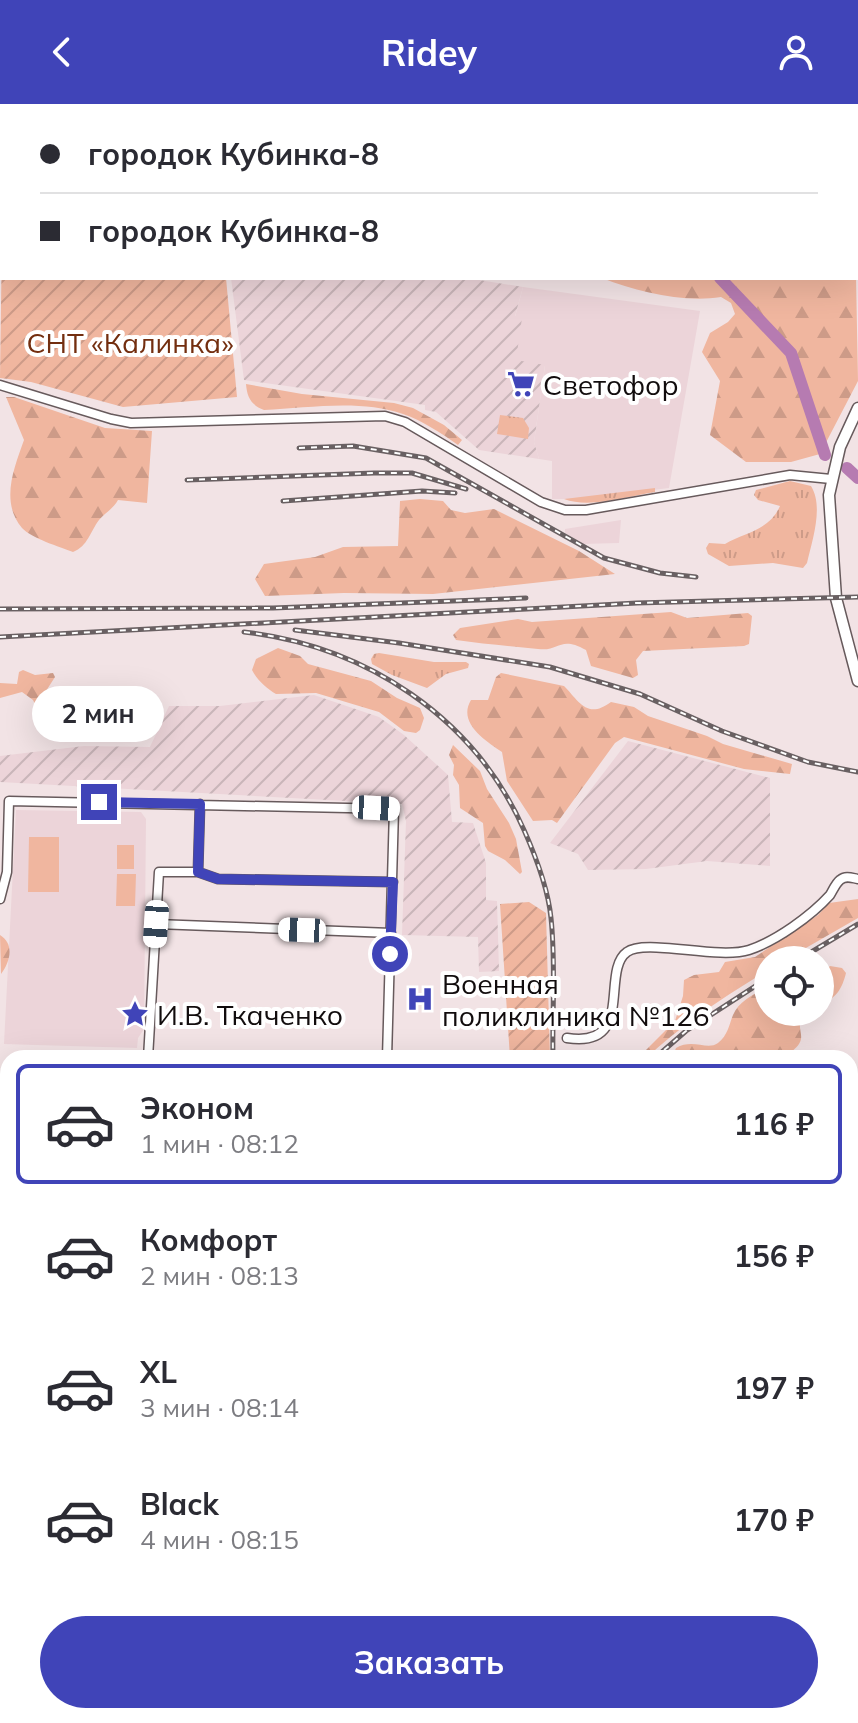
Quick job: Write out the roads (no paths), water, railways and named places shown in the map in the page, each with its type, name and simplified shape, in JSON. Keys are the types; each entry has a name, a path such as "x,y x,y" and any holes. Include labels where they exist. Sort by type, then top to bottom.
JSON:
{"main road":[{"path":"858,408 840,447 829,495 836,598 858,681"}],"street":[{"path":"0,385 131,423 385,416 405,422 541,502 573,511 790,475 831,479"},
{"path":"0,899 7,872 9,801 394,809 387,1050"},
{"path":"198,872 200,804"},
{"path":"148,1050 159,872 198,872 218,879 393,882"},
{"path":"567,1038 591,1039 599,1036 604,1029 614,1001 619,963 627,951 637,947 733,954 751,949 803,920 831,894 840,880 847,877 858,879"},
{"path":"156,924 391,933"}],"waterway":[{"path":"722,280 791,353 825,455"},
{"path":"847,468 858,478"}],"railway":[{"path":"299,448 353,446 426,458 604,558 660,573 696,577"},
{"path":"187,480 412,473 466,489"},
{"path":"283,501 422,491 455,493"},
{"path":"0,637 637,603 858,597"},
{"path":"0,609 273,608 526,598"},
{"path":"295,630 550,667 640,694 722,731 808,762 858,772"},
{"path":"244,632 289,640 332,653 373,671 411,694 446,721 476,753 503,790 524,830 544,884 553,953 553,1050"},
{"path":"821,946 858,924"},
{"path":"664,1050 686,1031 754,987"}],"place":[{"name":"Светофор","path":"521,384"},
{"name":"Военная поликлиника №126","path":"420,999"},
{"name":"И.В. Ткаченко","path":"135,1014"}],"park label":[{"name":"СНТ «Калинка»","path":"130,342"}]}
